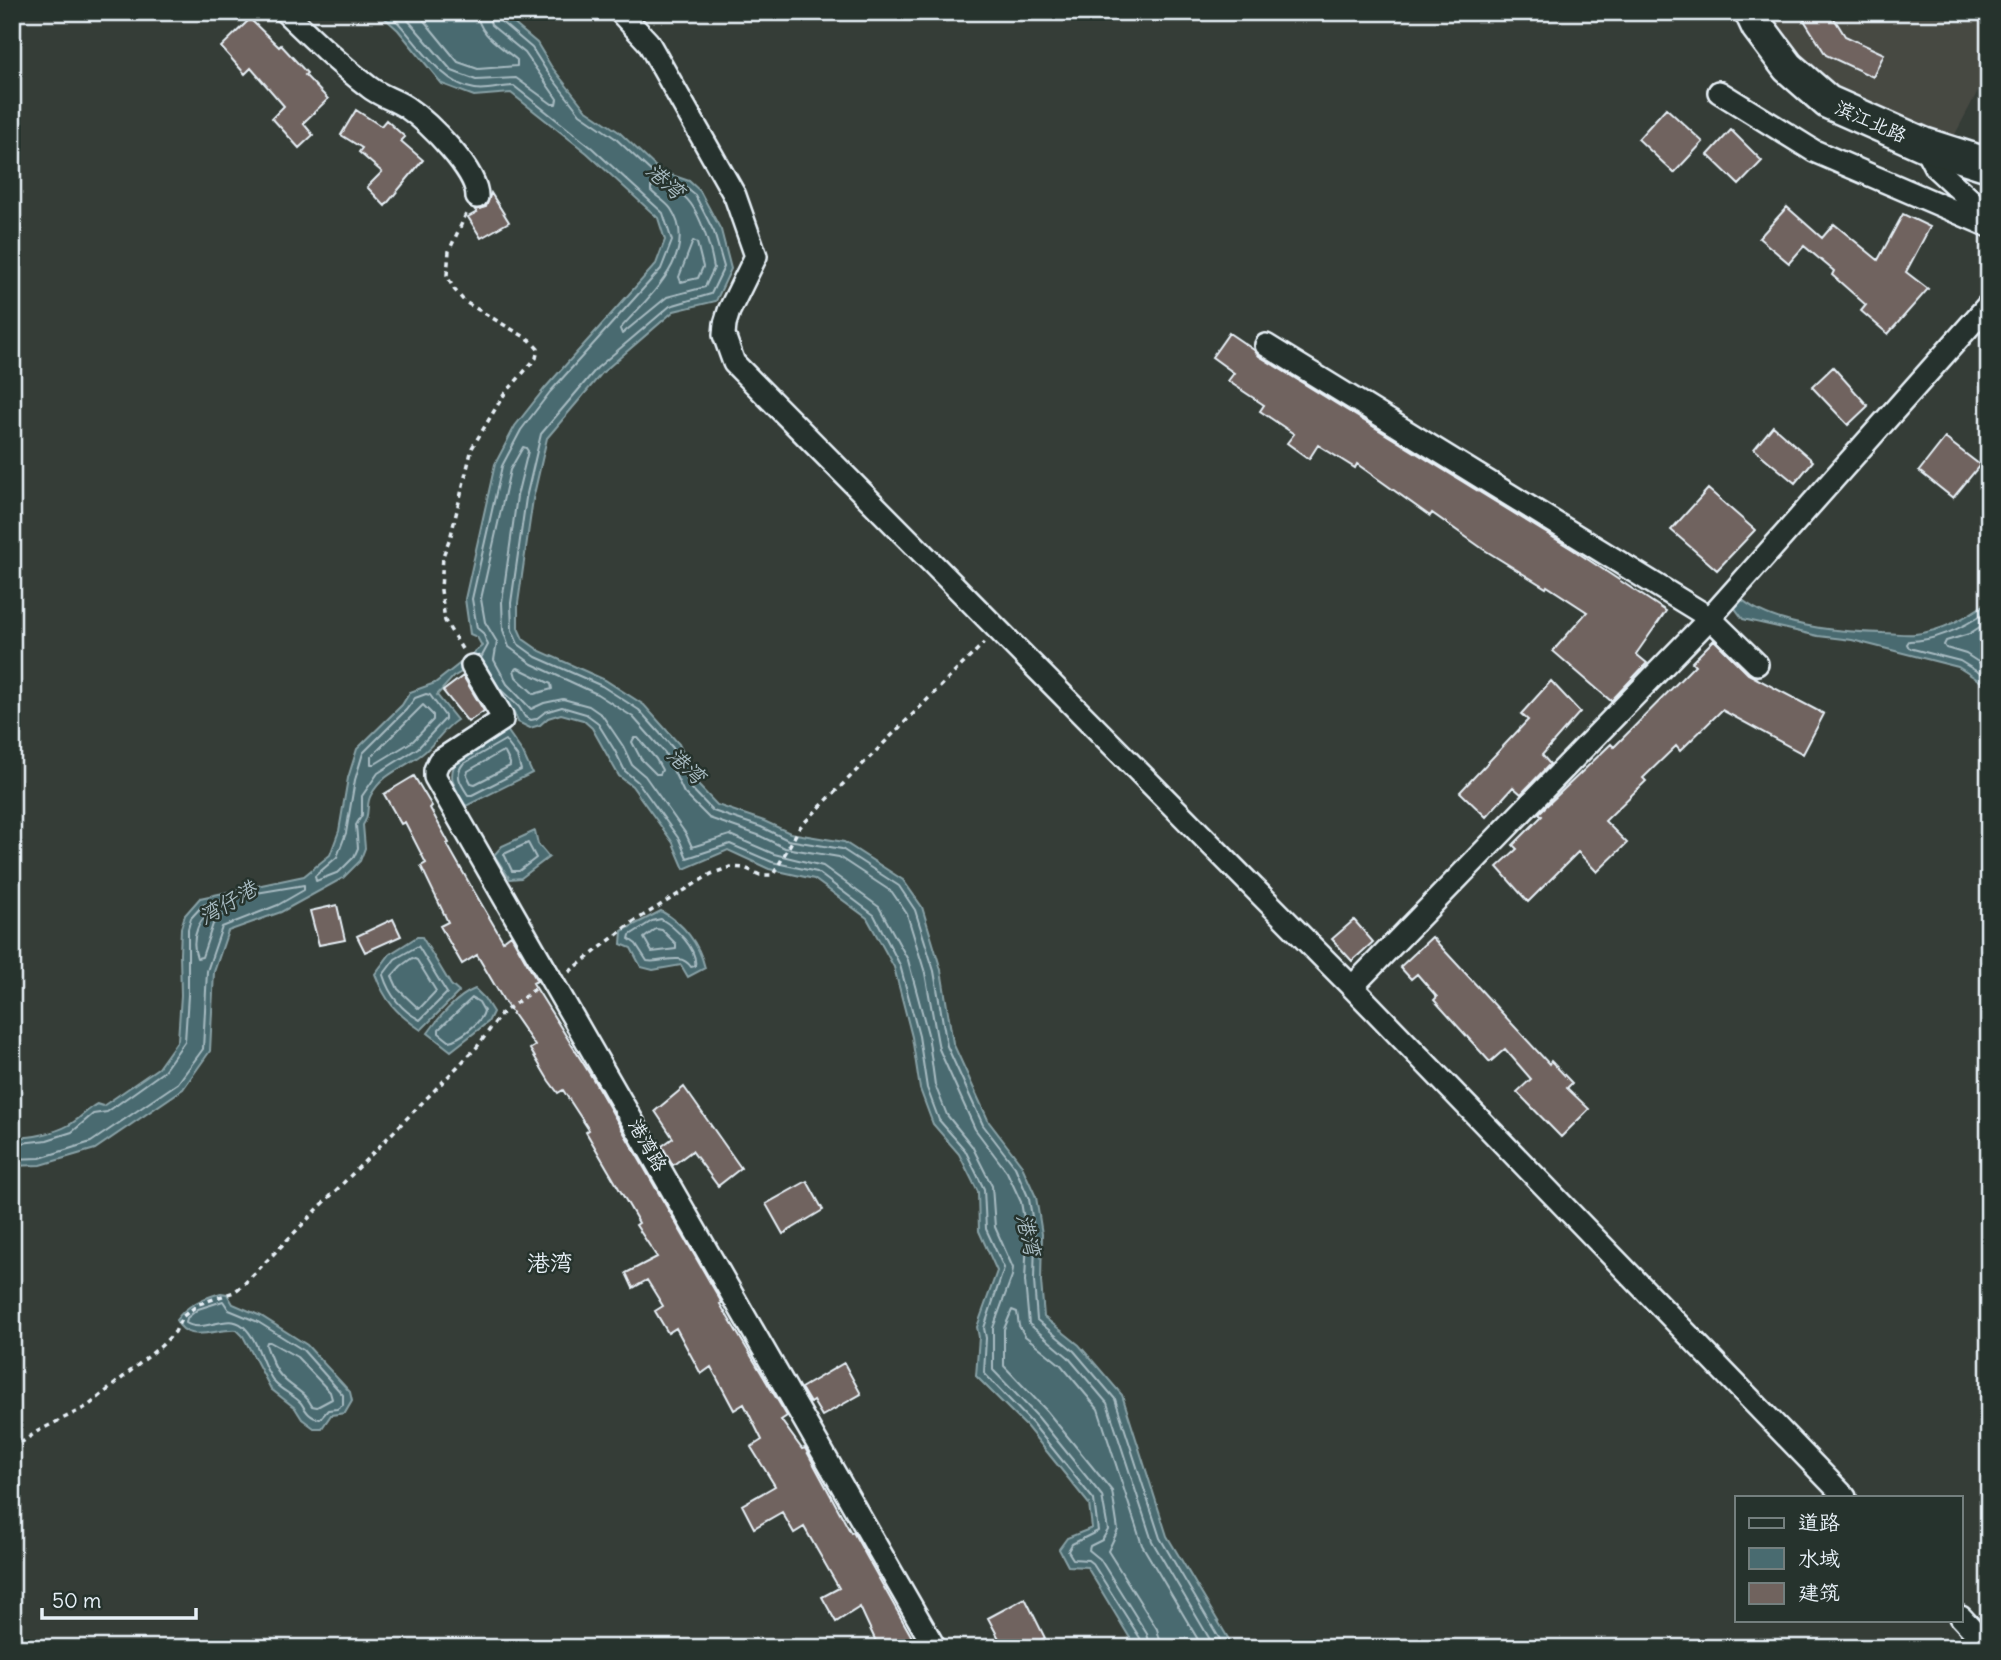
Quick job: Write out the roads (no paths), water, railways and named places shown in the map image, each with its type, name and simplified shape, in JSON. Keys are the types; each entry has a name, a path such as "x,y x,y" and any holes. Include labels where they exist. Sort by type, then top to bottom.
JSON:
{"street":[{"path":"285,12 358,79 379,95 405,106 444,140 477,187 477,197"},
{"path":"620,12 648,42 734,196 751,240 756,256 729,311 724,335 734,363 1352,987 1845,1496"},
{"name":"滨江北路","path":"1751,12 1758,27 1788,67 1828,102 1923,144 1989,165"},
{"path":"1719,92 1814,150 1989,226"},
{"path":"1923,144 1935,167 1989,217"},
{"path":"1352,987 1710,618 1989,304"},
{"path":"1266,345 1710,618 1757,664"},
{"name":"港湾路","path":"472,666 502,720 439,761 435,777 935,1648"},
{"path":"1962,1618 1989,1647"}],"water":[{"name":"湾仔港","path":"378,12 500,12 537,43 551,66 585,109 619,132 660,171 689,181 700,191 721,230 731,269 716,301 674,311 602,373 547,438 533,499 518,603 518,628 523,639 540,651 605,680 644,705 679,744 697,784 717,805 790,833 844,842 903,880 922,907 941,970 953,1043 989,1122 1021,1164 1036,1197 1042,1234 1041,1281 1044,1317 1079,1345 1122,1395 1167,1536 1234,1648 1136,1648 1087,1567 1068,1566 1059,1549 1067,1538 1092,1528 1089,1504 1027,1427 976,1376 979,1337 977,1327 997,1271 979,1231 978,1192 959,1154 933,1124 920,1089 912,1037 894,967 867,918 814,879 769,869 728,850 684,869 673,843 632,786 619,776 592,728 583,720 561,714 530,728 518,722 514,712 472,666 453,677 437,695 457,720 422,754 382,781 371,795 363,825 365,848 360,861 343,878 281,912 228,931 214,972 210,1051 183,1089 95,1149 41,1165 12,1166 12,1137 33,1136 63,1128 97,1104 103,1106 158,1068 178,1040 181,928 185,915 200,898 304,876 330,855 339,831 348,778 357,749 402,705 410,692 435,683 482,646 477,637 470,634 465,599 495,464 515,426 545,388 656,264 665,240 658,218 587,153 511,93 474,96 442,84 398,30"},
{"path":"1739,597 1769,615 1807,626 1907,634 1945,626 1989,601 1989,687 1958,667 1852,640 1818,636 1743,619 1731,603"},
{"path":"507,730 523,753 532,773 466,806 453,783 454,765 458,759"},
{"path":"535,831 538,844 549,857 521,878 510,879 494,855 502,846"},
{"path":"661,911 676,921 689,935 699,950 705,968 688,977 681,965 653,970 641,967 631,948 621,944 622,931"},
{"path":"417,937 422,937 451,985 459,992 421,1030 393,1006 375,974 390,954"},
{"path":"475,989 493,1012 488,1022 451,1051 428,1033 455,1002"},
{"path":"221,1293 227,1294 233,1304 261,1316 307,1345 350,1392 352,1401 345,1413 331,1415 322,1428 314,1428 271,1389 243,1336 237,1330 195,1334 181,1328 176,1320 185,1310"}],"district":[{"name":"港湾","path":"550,1263"}]}
